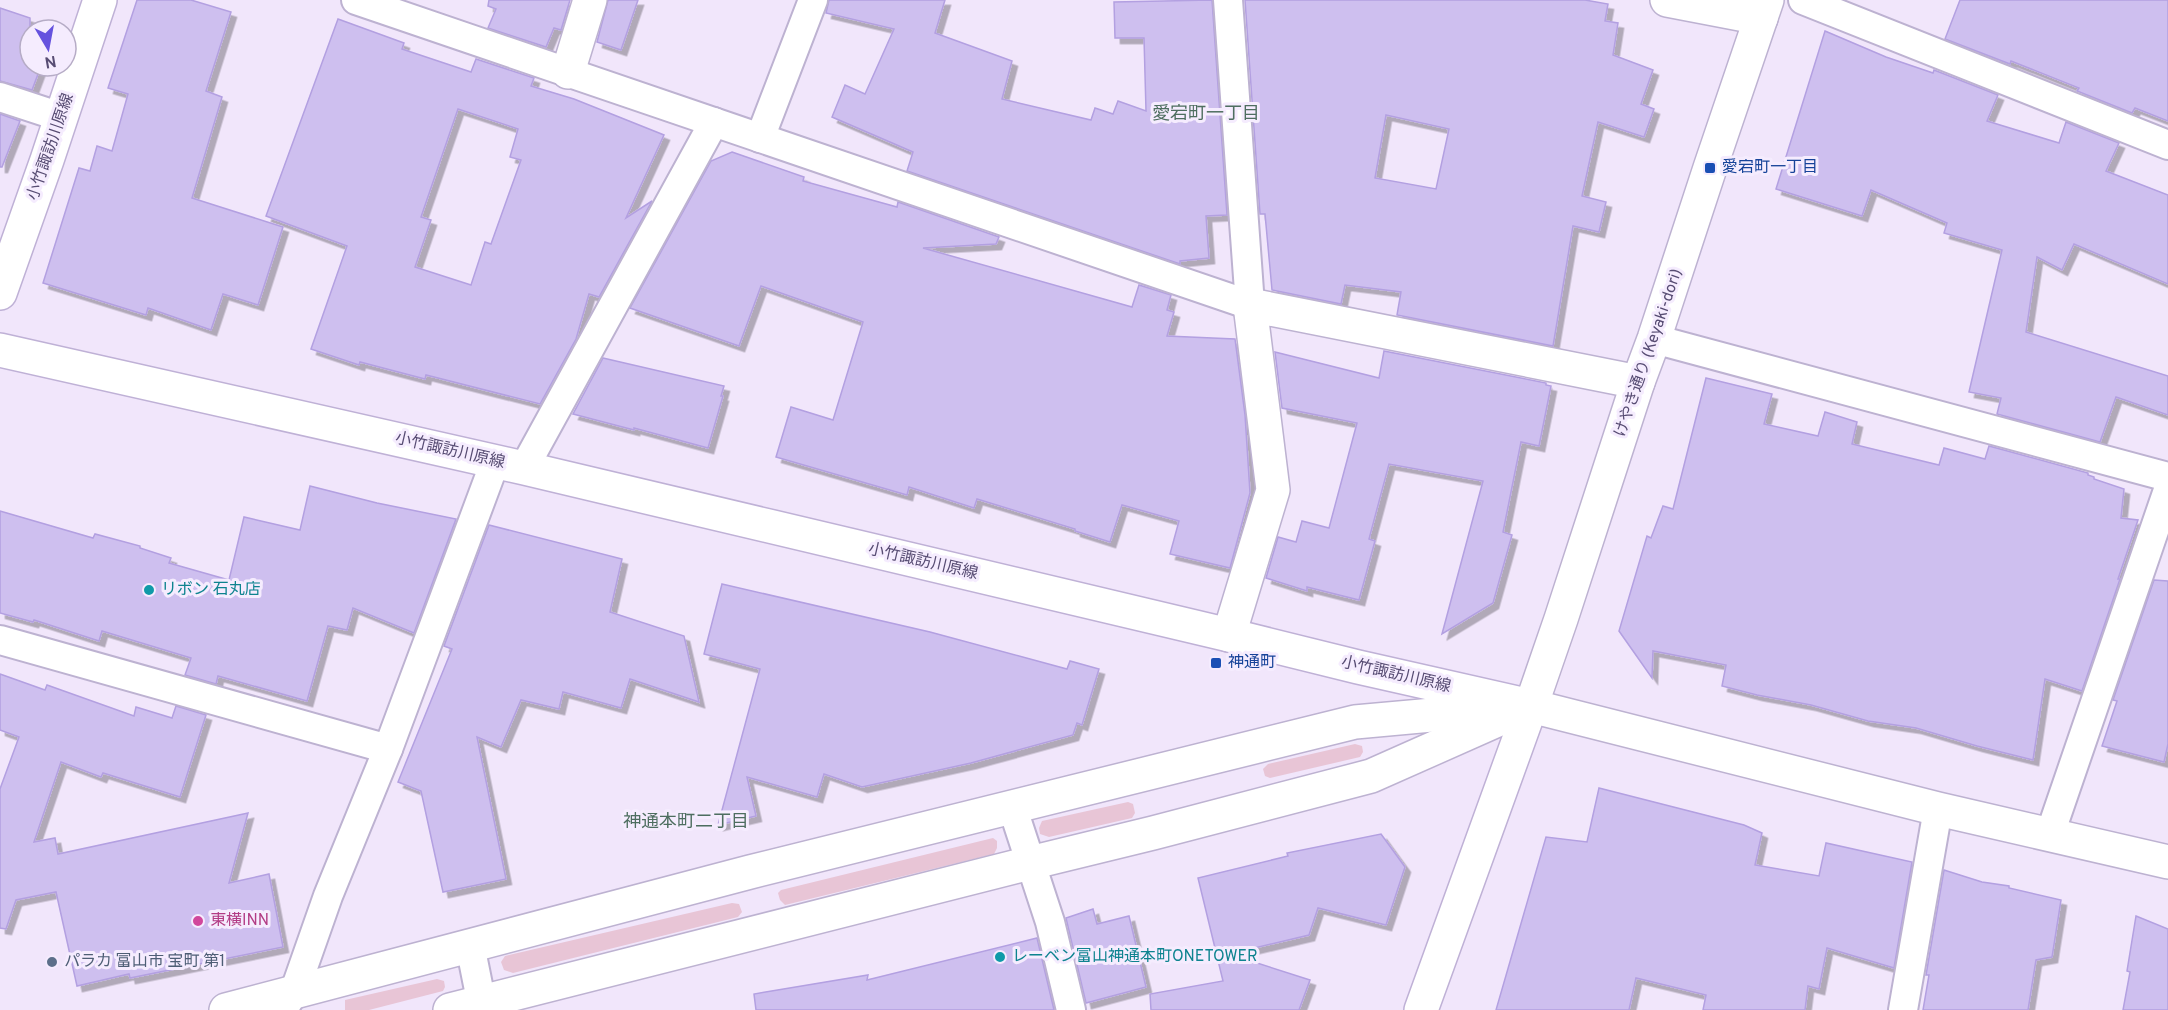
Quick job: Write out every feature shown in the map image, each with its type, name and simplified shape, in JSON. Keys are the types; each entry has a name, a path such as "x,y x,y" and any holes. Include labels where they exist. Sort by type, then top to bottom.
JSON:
{"street":[{"name":"小竹諏訪川原線","path":"0,293 100,0"},
{"path":"356,0 1250,305 1638,382"},
{"path":"568,72 590,0"},
{"path":"760,138 813,0"},
{"path":"1228,0 1250,305 1273,490 1229,634"},
{"path":"1667,0 1764,9"},
{"path":"1803,0 2168,145"},
{"name":"けやき通り (Keyaki-dori)","path":"1531,706 1562,619 1638,382 1764,9"},
{"path":"0,97 61,117"},
{"path":"288,1000 388,749 509,465 714,122"},
{"path":"1654,339 2168,477"},
{"name":"小竹諏訪川原線","path":"0,350 509,465 1229,634 1358,667 1531,706 1938,809 2168,862"},
{"path":"2050,834 2168,490"},
{"path":"0,640 388,749"},
{"path":"226,1010 288,1000 470,945 750,872 1354,722 1531,706"},
{"path":"450,1010 483,1006 1371,776 1531,706"},
{"path":"1421,1010 1531,706"},
{"path":"1012,806 1050,922 1071,1010"},
{"path":"1903,1010 1938,809"},
{"path":"470,945 483,1006"}],"shaded area":[{"path":"1355,744 1362,746 1363,752 1360,757 1270,778 1265,776 1263,769 1268,764"},
{"path":"1128,802 1133,804 1135,813 1132,818 1049,837 1040,834 1039,828 1042,821"},
{"path":"993,838 997,841 994,854 785,905 778,893 781,890"},
{"path":"732,903 739,904 742,912 738,917 513,973 504,970 501,962 505,956"},
{"path":"437,979 444,981 443,991 369,1010 345,1010 345,1000"}],"building":[{"path":"137,0 191,0 231,12 206,91 222,97 192,198 283,227 258,305 223,294 211,330 148,308 146,315 43,283 79,168 90,171 97,146 112,151 128,94 108,88"},
{"path":"489,0 570,0 561,30 554,28 546,47 488,28 496,9 488,6"},
{"path":"608,0 638,0 621,50 597,42"},
{"path":"829,0 945,0 935,33 1012,61 1002,99 1091,120 1095,108 1113,114 1118,101 1146,111 1144,38 1115,38 1114,2 1212,0 1227,215 1206,216 1209,258 1180,261 1180,264 907,171 913,152 832,117 845,85 865,94 894,29 826,13"},
{"path":"1245,0 1585,0 1608,4 1605,21 1618,23 1613,55 1653,70 1641,104 1654,109 1644,137 1598,122 1582,196 1606,202 1599,232 1573,226 1553,346 1397,315 1401,292 1345,285 1341,304 1272,290 1265,214 1260,214","holes":["1386,115 1449,129 1436,189 1375,178"]},
{"path":"1960,0 2168,0 2168,121 2135,108 2132,113 2077,91 2079,88 2011,61 2010,64 1945,39"},
{"path":"0,8 30,18 18,18 18,78 36,78 32,90 0,81"},
{"path":"338,19 404,43 402,49 471,72 476,59 534,78 531,86 574,99 664,135 626,218 652,201 599,297 589,294 576,339 540,404 426,375 425,379 360,362 359,365 311,349 347,246 266,216","holes":["458,109 518,129 510,157 521,160 491,244 485,242 471,285 415,267 431,220 421,217"]},
{"path":"1825,31 1886,57 1933,73 1934,70 1998,95 1987,121 2059,143 2066,122 2119,143 2106,171 2168,195 2168,284 2074,244 2062,270 2037,257 2026,332 2168,376 2168,415 2116,397 2100,442 1997,414 2001,398 1969,392 2002,250 1944,233 1947,223 1871,190 1862,216 1776,189"},
{"path":"0,114 20,121 2,167 0,167"},
{"path":"732,152 804,177 803,181 897,207 898,202 999,237 996,244 923,248 1132,307 1139,285 1171,295 1167,310 1174,312 1167,336 1235,339 1245,415 1250,493 1230,568 1170,554 1179,521 1122,505 1110,542 977,499 974,508 909,487 907,495 776,457 791,407 833,420 863,322 761,286 739,346 630,308 711,161"},
{"path":"1384,351 1546,383 1551,386 1539,446 1521,442 1503,532 1512,535 1493,603 1442,634 1483,481 1389,464 1369,539 1375,541 1359,600 1307,587 1307,591 1266,578 1278,537 1296,542 1302,521 1329,528 1357,423 1282,408 1275,352 1379,378"},
{"path":"603,358 724,386 708,448 573,414"},
{"path":"1706,378 1772,394 1764,424 1818,436 1825,412 1857,422 1852,444 1939,465 1944,448 1985,459 1989,446 2088,473 2094,479 2124,489 2121,518 2138,520 2118,579 2120,579 2082,691 2045,679 2033,760 1916,728 1868,721 1811,705 1722,686 1726,665 1653,651 1652,678 1619,631 1647,536 1651,538 1663,506 1673,509"},
{"path":"310,486 377,503 456,519 414,633 353,608 347,630 328,626 307,701 218,676 216,684 185,675 191,658 102,631 99,641 34,620 33,622 0,613 0,511 93,538 95,534 140,546 140,548 171,558 169,563 229,580 244,517 300,530"},
{"path":"489,525 622,559 610,612 684,636 699,702 630,679 621,708 563,692 559,709 521,700 501,747 477,737 506,879 443,892 421,791 398,782 452,649 444,646"},
{"path":"2154,580 2168,581 2168,744 2164,762 2102,746 2117,701 2113,700"},
{"path":"722,584 930,632 1067,669 1070,661 1099,669 1082,725 1077,723 1073,735 971,763 862,787 824,774 817,797 747,777 756,816 718,825 760,669 704,654"},
{"path":"0,674 45,690 47,685 134,716 136,707 172,718 176,706 206,715 180,797 103,773 101,777 61,762 34,842 55,838 58,854 248,813 229,883 269,874 283,947 130,978 129,974 77,986 56,892 16,900 6,929 0,928 0,789 19,737 0,730"},
{"path":"1599,788 1744,825 1762,833 1755,865 1819,876 1826,843 1912,862 1894,968 1827,948 1819,989 1808,986 1805,1010 1703,1010 1706,995 1636,978 1629,1010 1496,1010 1546,837 1587,842"},
{"path":"1381,834 1405,867 1386,925 1318,908 1309,935 1229,954 1310,980 1299,1010 1151,1010 1150,994 1223,981 1198,878 1288,856 1287,853"},
{"path":"1944,870 1982,882 2009,886 2009,888 2061,900 2052,957 2036,960 2028,1010 1923,1010 1929,975 1926,975"},
{"path":"1093,909 1097,924 1129,916 1146,987 1086,1003 1066,918"},
{"path":"2136,916 2168,929 2168,1010 2123,1010"},
{"name":"レーベン富山神通本町ONETOWER","path":"1037,938 1054,1010 756,1010 754,994 868,975 867,980"}],"place":[{"name":"愛宕町一丁目","path":"1710,168"},
{"name":"リボン 石丸店","path":"149,590"},
{"name":"神通町","path":"1216,663"},
{"name":"東横INN","path":"198,921"},
{"name":"レーベン富山神通本町ONETOWER","path":"1000,957"},
{"name":"パラカ 富山市 宝町 第1","path":"52,962"}],"district":[{"name":"愛宕町一丁目","path":"1206,114"},
{"name":"神通本町二丁目","path":"686,822"}]}
